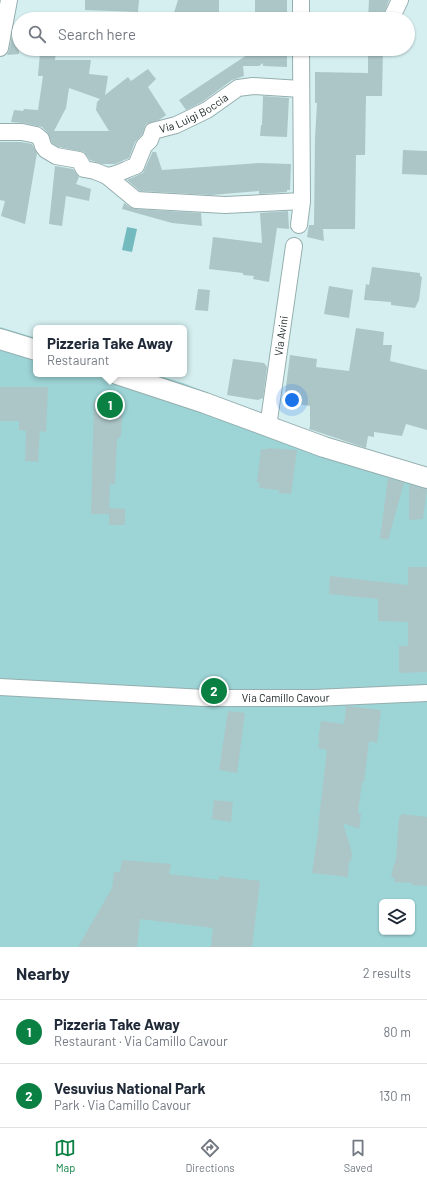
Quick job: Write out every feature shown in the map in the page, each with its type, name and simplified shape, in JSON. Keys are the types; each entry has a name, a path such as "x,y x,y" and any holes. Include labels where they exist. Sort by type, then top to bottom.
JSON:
{"street":[{"path":"0,48 9,0"},
{"path":"301,0 301,12"},
{"path":"394,12 400,0"},
{"path":"299,225 302,201 301,56"},
{"name":"Via Luigi Boccia","path":"107,176 116,175 136,166 144,146 150,140 153,131 176,125 207,110 238,88 253,86 301,89"},
{"path":"0,132 22,132 36,135 41,139 46,150 56,156 79,160 84,169 95,170 107,176 136,200 225,205 302,201"},
{"name":"Via Avini","path":"268,427 294,246"},
{"path":"0,339 33,349"},
{"path":"126,377 205,402 324,447 427,478"},
{"name":"Via Camillo Cavour","path":"0,687 205,698 314,698 427,693"}],"shaded area":[{"path":"127,227 137,229 132,252 122,250"},
{"path":"0,327 33,337 33,377 164,377 183,383 427,480 427,947 0,947"}],"building":[{"path":"85,0 139,0 138,12 85,10"},
{"path":"178,0 219,0 219,12 174,12"},
{"path":"255,0 287,0 287,12 255,12"},
{"path":"369,0 389,0 385,12 368,12"},
{"path":"12,36 12,55 7,55"},
{"path":"40,56 56,56 55,60 91,60 89,74 108,76 105,95 128,77 131,81 148,69 156,79 148,87 166,115 159,120 146,124 142,135 135,142 129,158 115,164 102,164 90,160 84,152 59,147 52,143 47,132 42,127 11,122 14,110 38,110 43,76 38,76","holes":["69,88 100,99 97,102 96,110 109,131 54,131 66,108"]},
{"path":"245,56 287,56 287,67 263,66 263,63 259,66 243,66 244,76 232,80 202,102 186,110 179,100"},
{"path":"368,56 383,56 382,96 366,96 365,155 356,155 355,229 323,229 324,241 307,237 309,225 314,225 317,103 315,103 315,72 368,73"},
{"path":"263,96 289,98 287,137 260,136"},
{"path":"0,142 21,142 32,144 37,153 25,224 1,216 5,201 0,200"},
{"path":"403,150 427,151 427,175 402,174"},
{"path":"153,151 156,152 162,170 259,163 291,164 290,190 287,190 287,192 259,194 259,191 211,195 140,191 127,180 143,173"},
{"path":"55,166 73,169 79,177 76,184 91,189 89,201 66,196 62,226 49,224"},
{"path":"124,203 135,209 201,213 202,226 172,223 122,209"},
{"path":"288,211 289,229 277,228 269,282 253,279 254,276 243,275 243,273 209,269 213,237 262,243 260,213"},
{"path":"372,267 420,273 420,276 422,277 419,300 415,308 391,305 391,302 364,300 366,284 369,285"},
{"path":"329,286 353,290 349,318 324,314"},
{"path":"198,289 210,290 208,311 195,310"},
{"path":"356,328 384,332 383,345 392,345 390,361 427,370 427,430 406,424 402,436 374,432 374,437 368,436 366,448 309,429 310,406 284,402 290,355 317,359 316,367 349,371"},
{"path":"233,359 264,363 267,367 263,398 258,400 227,395"},
{"path":"0,387 48,387 46,432 40,431 38,462 25,461 26,431 19,430 19,421 0,421"},
{"path":"94,401 123,402 121,436 117,440 115,484 110,484 109,514 91,514"},
{"path":"269,448 297,450 291,494 279,493 279,490 259,488 260,483 257,482 261,449"},
{"path":"388,478 404,483 388,540 380,538"},
{"path":"409,485 427,489 423,519 409,520"},
{"path":"109,508 125,509 125,525 109,525"},
{"path":"408,567 427,567 427,672 399,673 399,646 408,646 408,622 378,621 378,599 329,594 330,576 408,585"},
{"path":"346,706 381,710 377,743 369,741 364,782 362,782 358,813 361,814 359,829 343,823 352,853 351,861 349,861 348,877 312,873 319,827 327,750 318,748 321,721 344,724"},
{"path":"228,711 245,713 237,773 219,770"},
{"path":"214,800 233,802 231,822 212,819"},
{"path":"402,814 427,817 427,886 394,882 394,878 391,877 396,859 399,818"},
{"path":"122,860 171,864 169,874 219,880 219,876 260,881 252,947 211,947 213,928 140,919 137,947 78,947 112,888 114,872 120,872"}],"place":[{"name":"Pizzeria Take Away","path":"110,405"},
{"name":"Vesuvius National Park","path":"214,691"}]}
